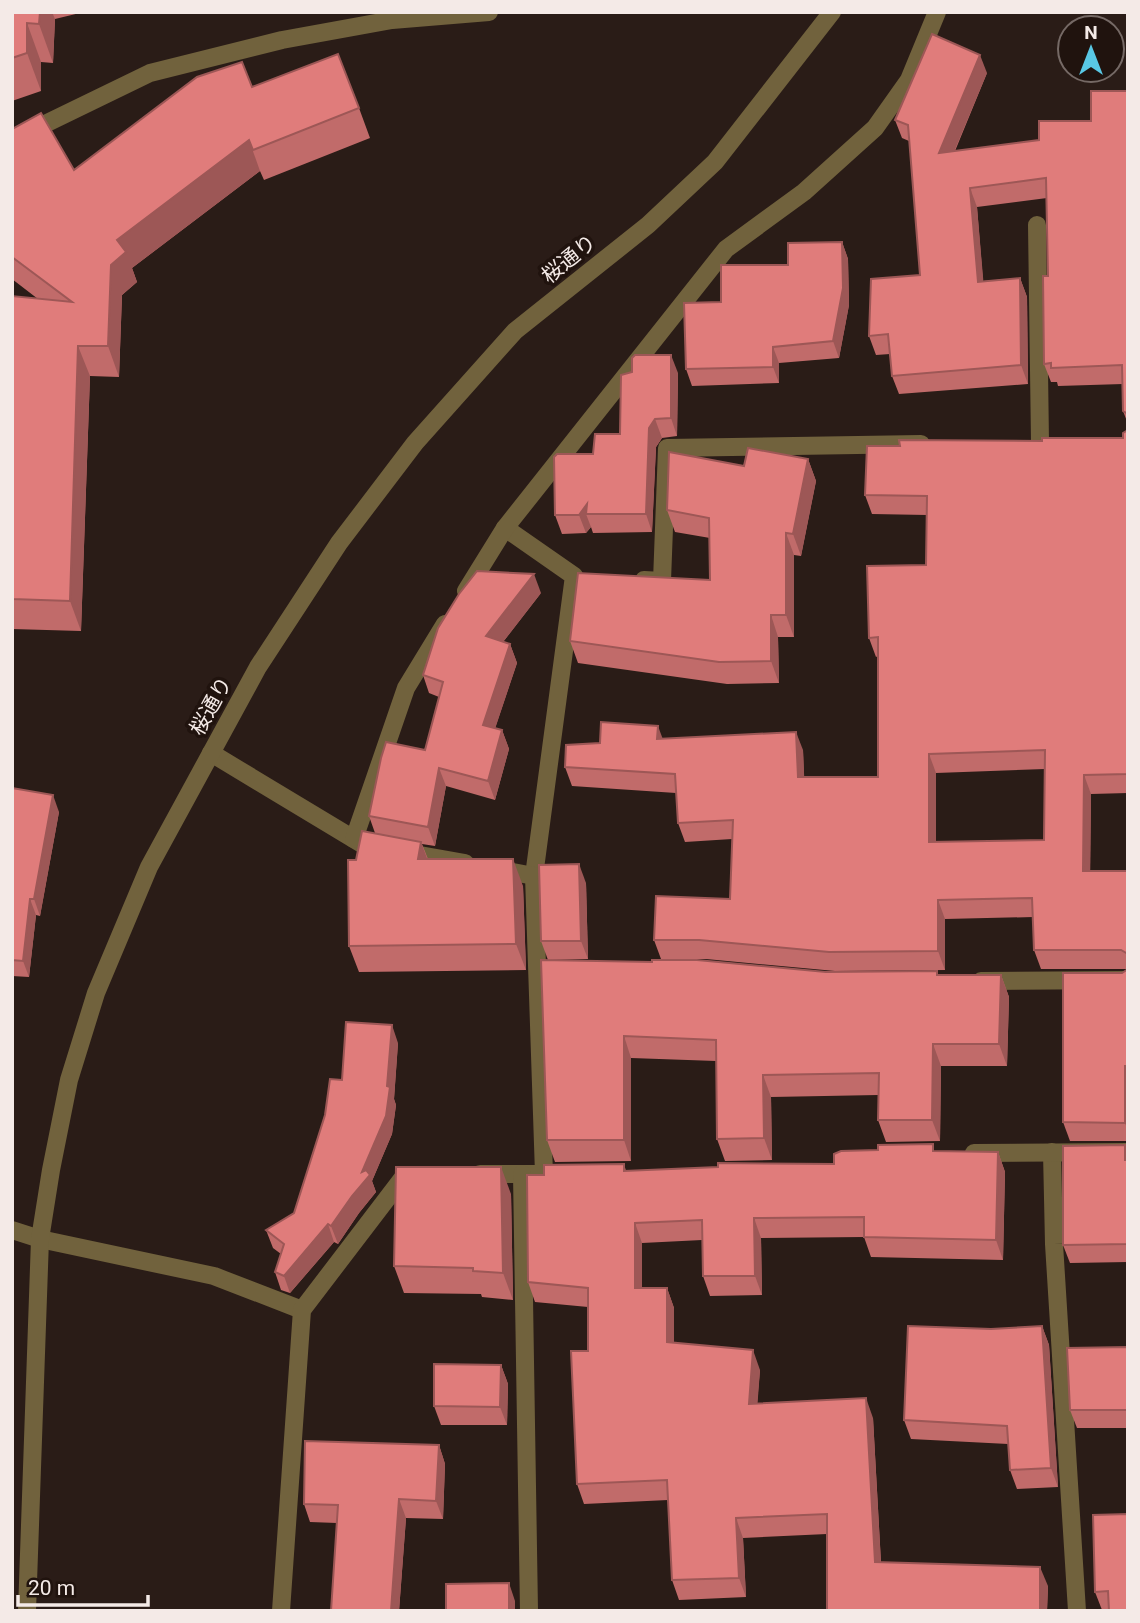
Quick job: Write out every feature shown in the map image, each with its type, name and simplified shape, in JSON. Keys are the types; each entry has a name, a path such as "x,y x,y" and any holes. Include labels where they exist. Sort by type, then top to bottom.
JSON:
{"street":[{"path":"12,140 150,73 392,16 489,12"},
{"name":"桜通り","path":"27,1611 40,1239 51,1170 69,1080 96,993 149,867 258,667 339,543 415,443 515,331 648,225 715,162 832,12"},
{"path":"354,839 405,688 505,528 726,249 804,192 875,128 909,80 937,12"},
{"path":"1037,225 1040,442"},
{"path":"624,579 662,581 667,448 943,443"},
{"path":"505,528 580,577 534,876 543,971 544,1174"},
{"path":"211,753 361,844 534,876"},
{"path":"960,981 1128,980"},
{"path":"1052,1152 1054,1244 1077,1611"},
{"path":"957,1153 1128,1152"},
{"path":"457,1175 585,1173"},
{"path":"522,1174 529,1611"},
{"path":"281,1611 302,1310 405,1175 431,1175"},
{"path":"12,1230 40,1239 214,1276 302,1310"}],"building":[{"path":"12,12 40,12 39,24 27,23 27,53 12,58"},
{"path":"932,34 980,55 939,153 1039,140 1039,121 1091,121 1091,91 1128,91 1128,414 1123,411 1122,365 1051,368 1051,363 1044,364 1043,276 1048,276 1046,178 970,188 978,282 1020,278 1021,365 892,376 888,334 869,336 871,279 920,275 908,125 895,120"},
{"path":"338,54 359,108 253,150 249,140 117,240 126,252 111,265 108,346 78,346 70,601 12,599 12,296 72,302 12,257 12,129 41,113 74,170 197,77 242,62 252,87"},
{"path":"842,242 843,288 833,341 773,347 773,367 686,369 684,303 721,302 721,265 788,265 788,243"},
{"path":"635,355 671,355 671,418 655,419 649,428 646,514 586,514 587,504 579,515 555,515 554,457 557,454 593,454 595,434 620,434 621,375 632,372 632,358"},
{"path":"1128,430 1128,774 1084,775 1083,871 1128,871 1128,954 1121,950 1034,950 1032,898 938,900 938,951 829,952 699,940 654,940 656,896 730,899 733,820 678,823 675,774 565,767 566,745 600,743 601,722 658,726 657,739 796,732 798,777 878,777 878,637 869,638 867,566 926,565 927,496 865,495 867,446 900,446 899,440 1042,441 1042,438 1123,438 1123,433","holes":["1045,750 1044,840 929,842 929,754"]},
{"path":"748,448 808,459 793,534 786,533 786,615 771,615 771,661 719,662 570,641 578,573 710,580 709,518 667,510 669,452 744,466"},
{"path":"477,571 534,574 486,636 510,644 483,725 502,730 488,781 439,768 428,827 369,816 386,742 425,750 443,682 423,675 438,628"},
{"path":"12,788 53,795 34,899 30,899 23,961 12,960"},
{"path":"362,831 421,842 418,859 513,859 516,944 349,946 348,860 356,860"},
{"path":"579,864 581,941 541,941 539,865"},
{"path":"541,960 697,960 826,972 937,971 937,975 1001,975 999,1044 933,1044 932,1120 878,1120 879,1073 763,1075 764,1138 717,1139 716,1040 624,1036 624,1140 547,1140"},
{"path":"1128,969 1125,1123 1063,1122 1063,973 1122,973"},
{"path":"346,1022 392,1025 386,1116 362,1172 366,1170 370,1175 331,1226 328,1224 284,1276 275,1272 284,1244 266,1230 294,1213 325,1115 330,1079 342,1080"},
{"path":"933,1144 933,1151 998,1152 996,1240 864,1237 864,1217 754,1218 755,1276 703,1276 702,1220 635,1223 635,1288 667,1288 667,1342 753,1350 749,1404 866,1398 875,1562 1040,1567 1040,1611 827,1611 827,1514 736,1518 739,1578 672,1580 667,1480 577,1484 571,1351 588,1351 588,1288 528,1282 527,1175 544,1175 544,1165 624,1164 624,1171 718,1167 718,1163 834,1164 834,1154 841,1151 878,1150 878,1145"},
{"path":"1125,1145 1125,1160 1128,1160 1128,1244 1063,1245 1063,1146"},
{"path":"396,1167 501,1167 503,1273 473,1271 473,1268 394,1266"},
{"path":"908,1326 991,1329 1042,1326 1051,1468 1010,1470 1007,1426 904,1420"},
{"path":"1128,1347 1128,1410 1070,1410 1067,1348"},
{"path":"434,1364 501,1365 500,1407 434,1406"},
{"path":"305,1441 439,1445 436,1501 399,1499 391,1611 331,1611 338,1505 304,1504"},
{"path":"1128,1514 1128,1611 1109,1611 1108,1591 1095,1592 1093,1515"},
{"path":"509,1583 509,1611 446,1611 446,1584"}]}
